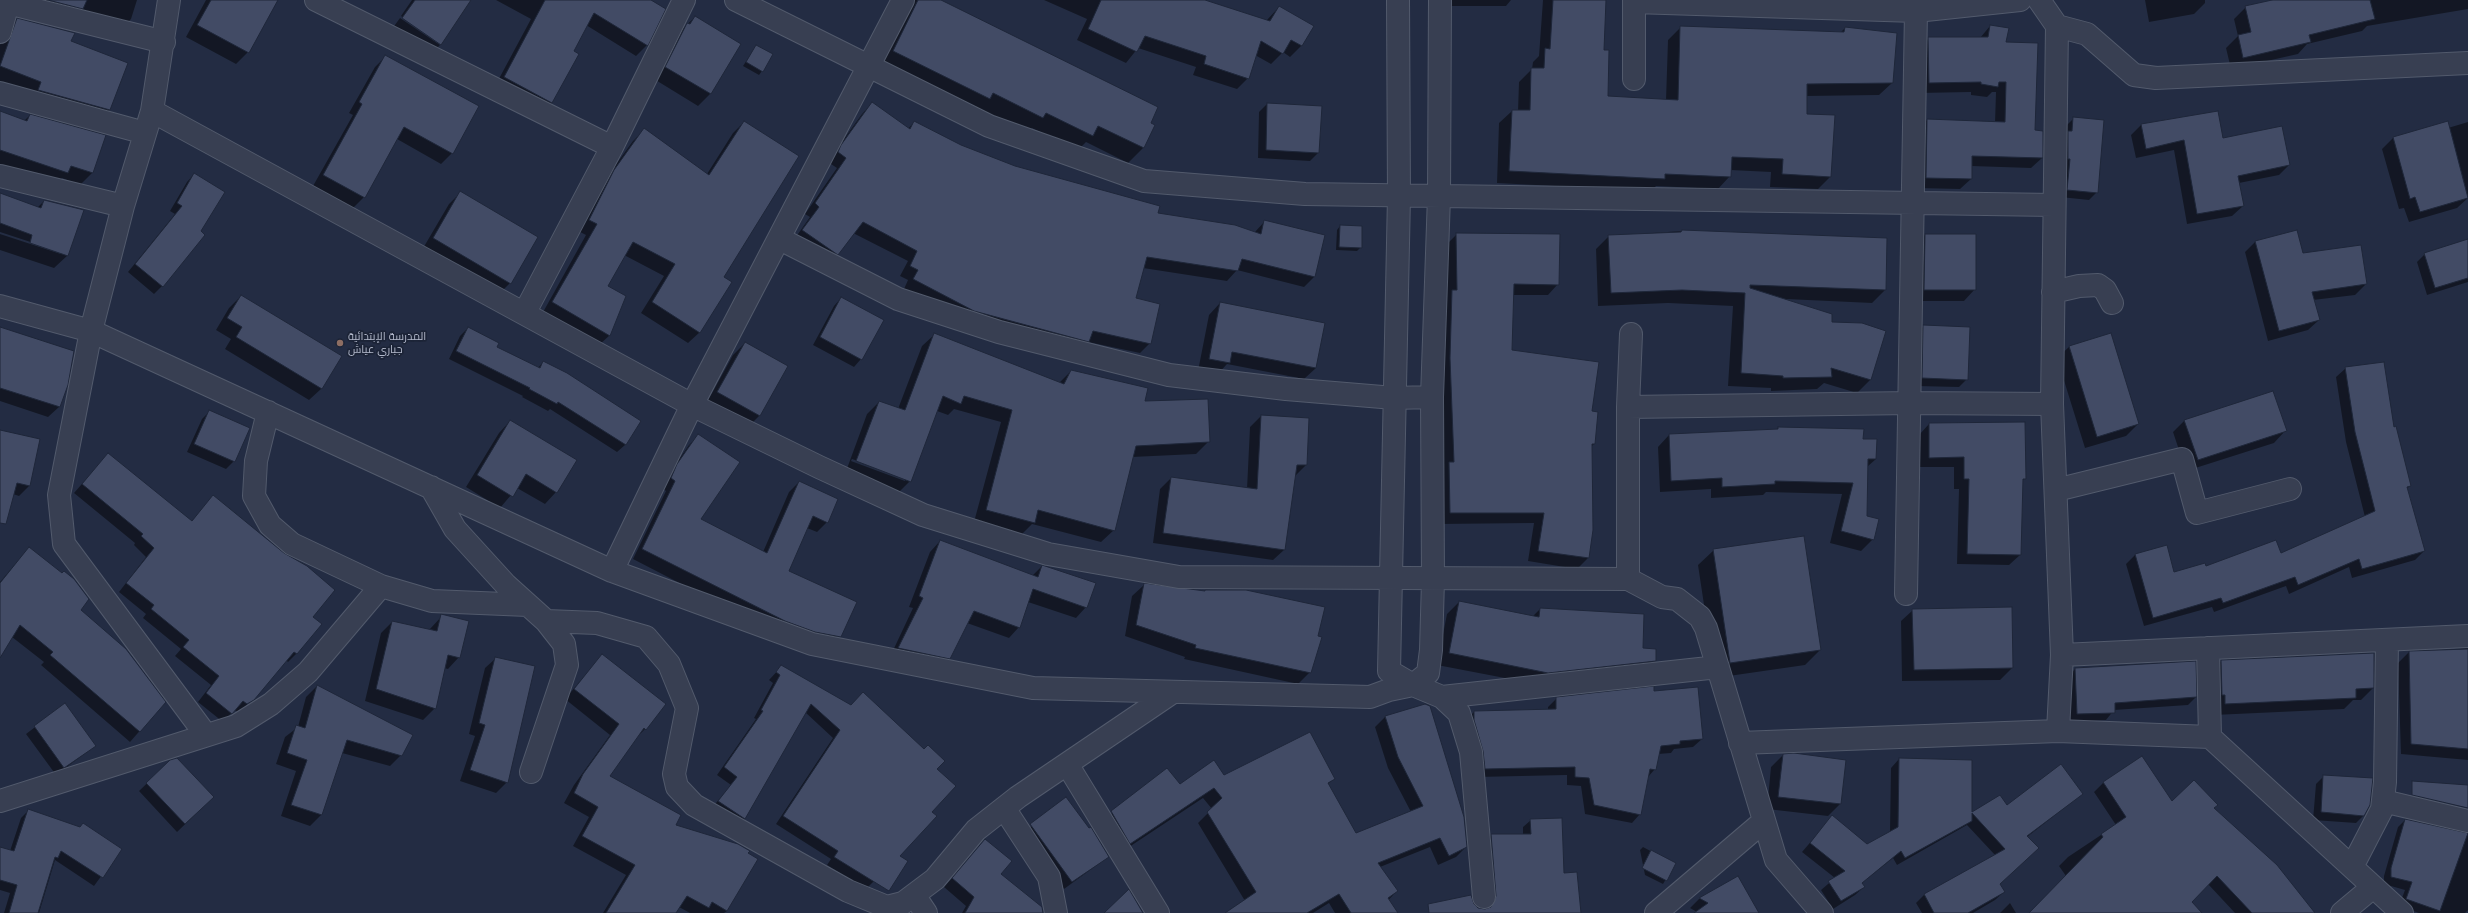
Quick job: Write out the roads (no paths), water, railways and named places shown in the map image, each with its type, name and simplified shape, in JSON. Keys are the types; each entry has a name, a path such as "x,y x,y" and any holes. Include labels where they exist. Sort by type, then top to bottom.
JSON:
{"street":[{"path":"169,0 164,42 152,111 123,206 91,331 59,495 64,544 206,735"},
{"path":"316,0 612,147"},
{"path":"525,312 612,147 684,0"},
{"path":"736,0 868,67 990,126 1144,181 1305,194 2054,205"},
{"path":"612,571 692,405 780,239 903,0"},
{"path":"1398,0 1398,196 1390,671 1413,685 1442,698 1459,713 1471,752 1484,897"},
{"path":"0,306 91,331 612,571 812,644 1032,688 1370,697 1389,690 1413,685 1428,673 1433,580 1432,397 1439,196 1440,0"},
{"path":"1634,79 1634,1 1916,11 2020,0"},
{"path":"2039,0 2057,26 2052,404 2062,655 2058,731"},
{"path":"0,32 8,2 164,42"},
{"path":"1906,594 1914,203 1916,11"},
{"path":"2057,26 2087,34 2134,75 2156,78 2468,63"},
{"path":"0,93 145,133"},
{"path":"152,111 525,312 692,405 819,468 923,515 1048,554 1179,577 1433,580 1628,579 1662,597 1677,599 1700,616 1706,628 1776,860 1822,913"},
{"path":"0,176 123,206"},
{"path":"780,239 898,299 999,332 1170,375 1286,389 1394,398 1432,397"},
{"path":"2053,292 2079,286 2098,285 2105,290 2112,303"},
{"path":"1628,579 1628,407 1631,334"},
{"path":"1628,407 1910,403 2052,404"},
{"path":"268,412 256,462 254,496 270,525 292,544 381,586 432,601 528,605"},
{"path":"2056,490 2182,460 2197,513 2290,489"},
{"path":"431,487 455,529 506,585 546,620 564,644 567,664 531,772"},
{"path":"0,801 236,726 271,704 308,672 381,586"},
{"path":"546,620 597,623 646,637 669,664 687,708 674,774 677,787 694,805 848,891 886,907 903,902 935,880 976,830 1004,808 1173,692"},
{"path":"2062,655 2387,641 2468,636"},
{"path":"2352,867 2382,809 2385,782 2387,641"},
{"path":"2208,648 2210,737"},
{"path":"1442,698 1718,667"},
{"path":"1740,742 2058,731 2210,737 2402,913"},
{"path":"1066,764 1158,913"},
{"path":"2383,801 2468,821"},
{"path":"1004,808 1049,877 1056,913"},
{"path":"1656,913 1764,821"},
{"path":"2342,913 2373,887"},
{"path":"914,894 926,913"}],"place":[{"name":"المدرسة الإبتدائية جباري عياش","path":"340,343"}]}
